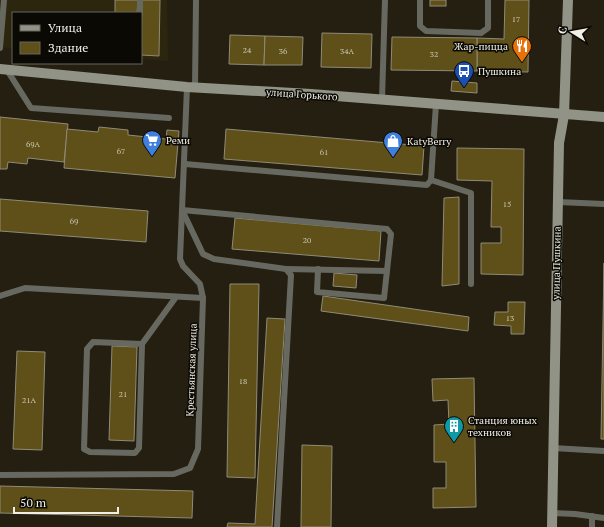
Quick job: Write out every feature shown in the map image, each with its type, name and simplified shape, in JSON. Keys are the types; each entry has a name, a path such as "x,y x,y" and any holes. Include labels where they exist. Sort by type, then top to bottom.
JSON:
{"main road":[{"name":"улица Пушкина","path":"552,527 559,143 564,115 568,0"},
{"name":"улица Горького","path":"4,70 191,87 304,94 604,117"}],"lane":[{"path":"0,48 4,0"},
{"path":"140,0 140,12"},
{"name":"Крестьянская улица","path":"0,475 174,474 190,468 198,449 203,298 200,284 183,266 180,259 196,0"},
{"path":"382,100 385,0"},
{"path":"420,0 420,26 426,31 481,33 488,28 488,0"},
{"path":"4,70 31,108 169,118"},
{"path":"185,164 427,185 432,180 436,104"},
{"path":"432,180 471,193 471,284"},
{"path":"558,202 604,204"},
{"path":"182,210 203,254 207,257 286,269 387,272"},
{"path":"182,210 387,229 391,234 384,298 317,292 318,269"},
{"path":"277,527 290,275 286,269"},
{"path":"0,295 26,288 203,298"},
{"path":"142,344 93,342 87,349 84,449 90,452 135,453 139,448 142,344 176,297"},
{"path":"553,448 604,451"},
{"path":"552,513 604,518"},
{"path":"592,516 592,527"}],"shaded area":[{"path":"0,0 167,0 168,61 142,59 142,12 12,12 12,48 0,47"}],"building":[{"path":"115,0 138,0 137,12 115,12"},
{"path":"142,0 160,0 159,56 142,55"},
{"path":"430,0 446,0 446,6 430,6"},
{"path":"505,0 529,0 528,72 477,71 477,38 504,39"},
{"path":"322,33 372,34 371,68 321,67"},
{"path":"230,35 265,36 264,65 229,64"},
{"path":"265,36 303,37 302,65 264,65"},
{"path":"392,37 477,38 477,71 391,70"},
{"path":"452,81 477,83 477,93 451,91"},
{"path":"0,117 68,124 64,162 28,158 27,164 8,162 7,169 0,169"},
{"path":"99,127 128,130 128,135 166,139 167,130 179,131 175,178 64,168 67,129 98,132"},
{"path":"226,129 424,146 422,175 224,159"},
{"path":"457,148 524,149 523,275 481,274 481,243 501,243 501,227 491,227 492,181 457,180"},
{"path":"459,197 459,284 442,286 444,198"},
{"path":"0,199 148,211 146,242 0,231"},
{"path":"235,218 381,231 379,261 232,249"},
{"path":"604,263 604,439 601,439"},
{"path":"334,273 357,275 356,288 333,286"},
{"path":"230,284 259,284 255,478 227,477"},
{"path":"323,296 469,317 468,331 321,311"},
{"path":"508,302 525,302 524,334 511,334 511,326 494,325 495,312 508,312"},
{"path":"267,318 285,319 272,527 227,527 228,523 255,524"},
{"path":"112,346 137,347 134,441 109,440"},
{"path":"17,351 45,352 42,450 13,449"},
{"name":"Станция юных техников","path":"474,378 476,507 433,508 433,488 446,488 446,462 434,462 434,425 449,424 448,400 433,401 432,379"},
{"path":"302,445 332,446 331,527 301,527"},
{"path":"0,486 193,491 192,518 0,513"}],"place":[{"name":"Жар-пицца","path":"522,63"},
{"name":"Пушкина","path":"464,88"},
{"name":"Реми","path":"152,157"},
{"name":"KatyBerry","path":"393,158"},
{"name":"Станция юных техников","path":"454,443"}]}
